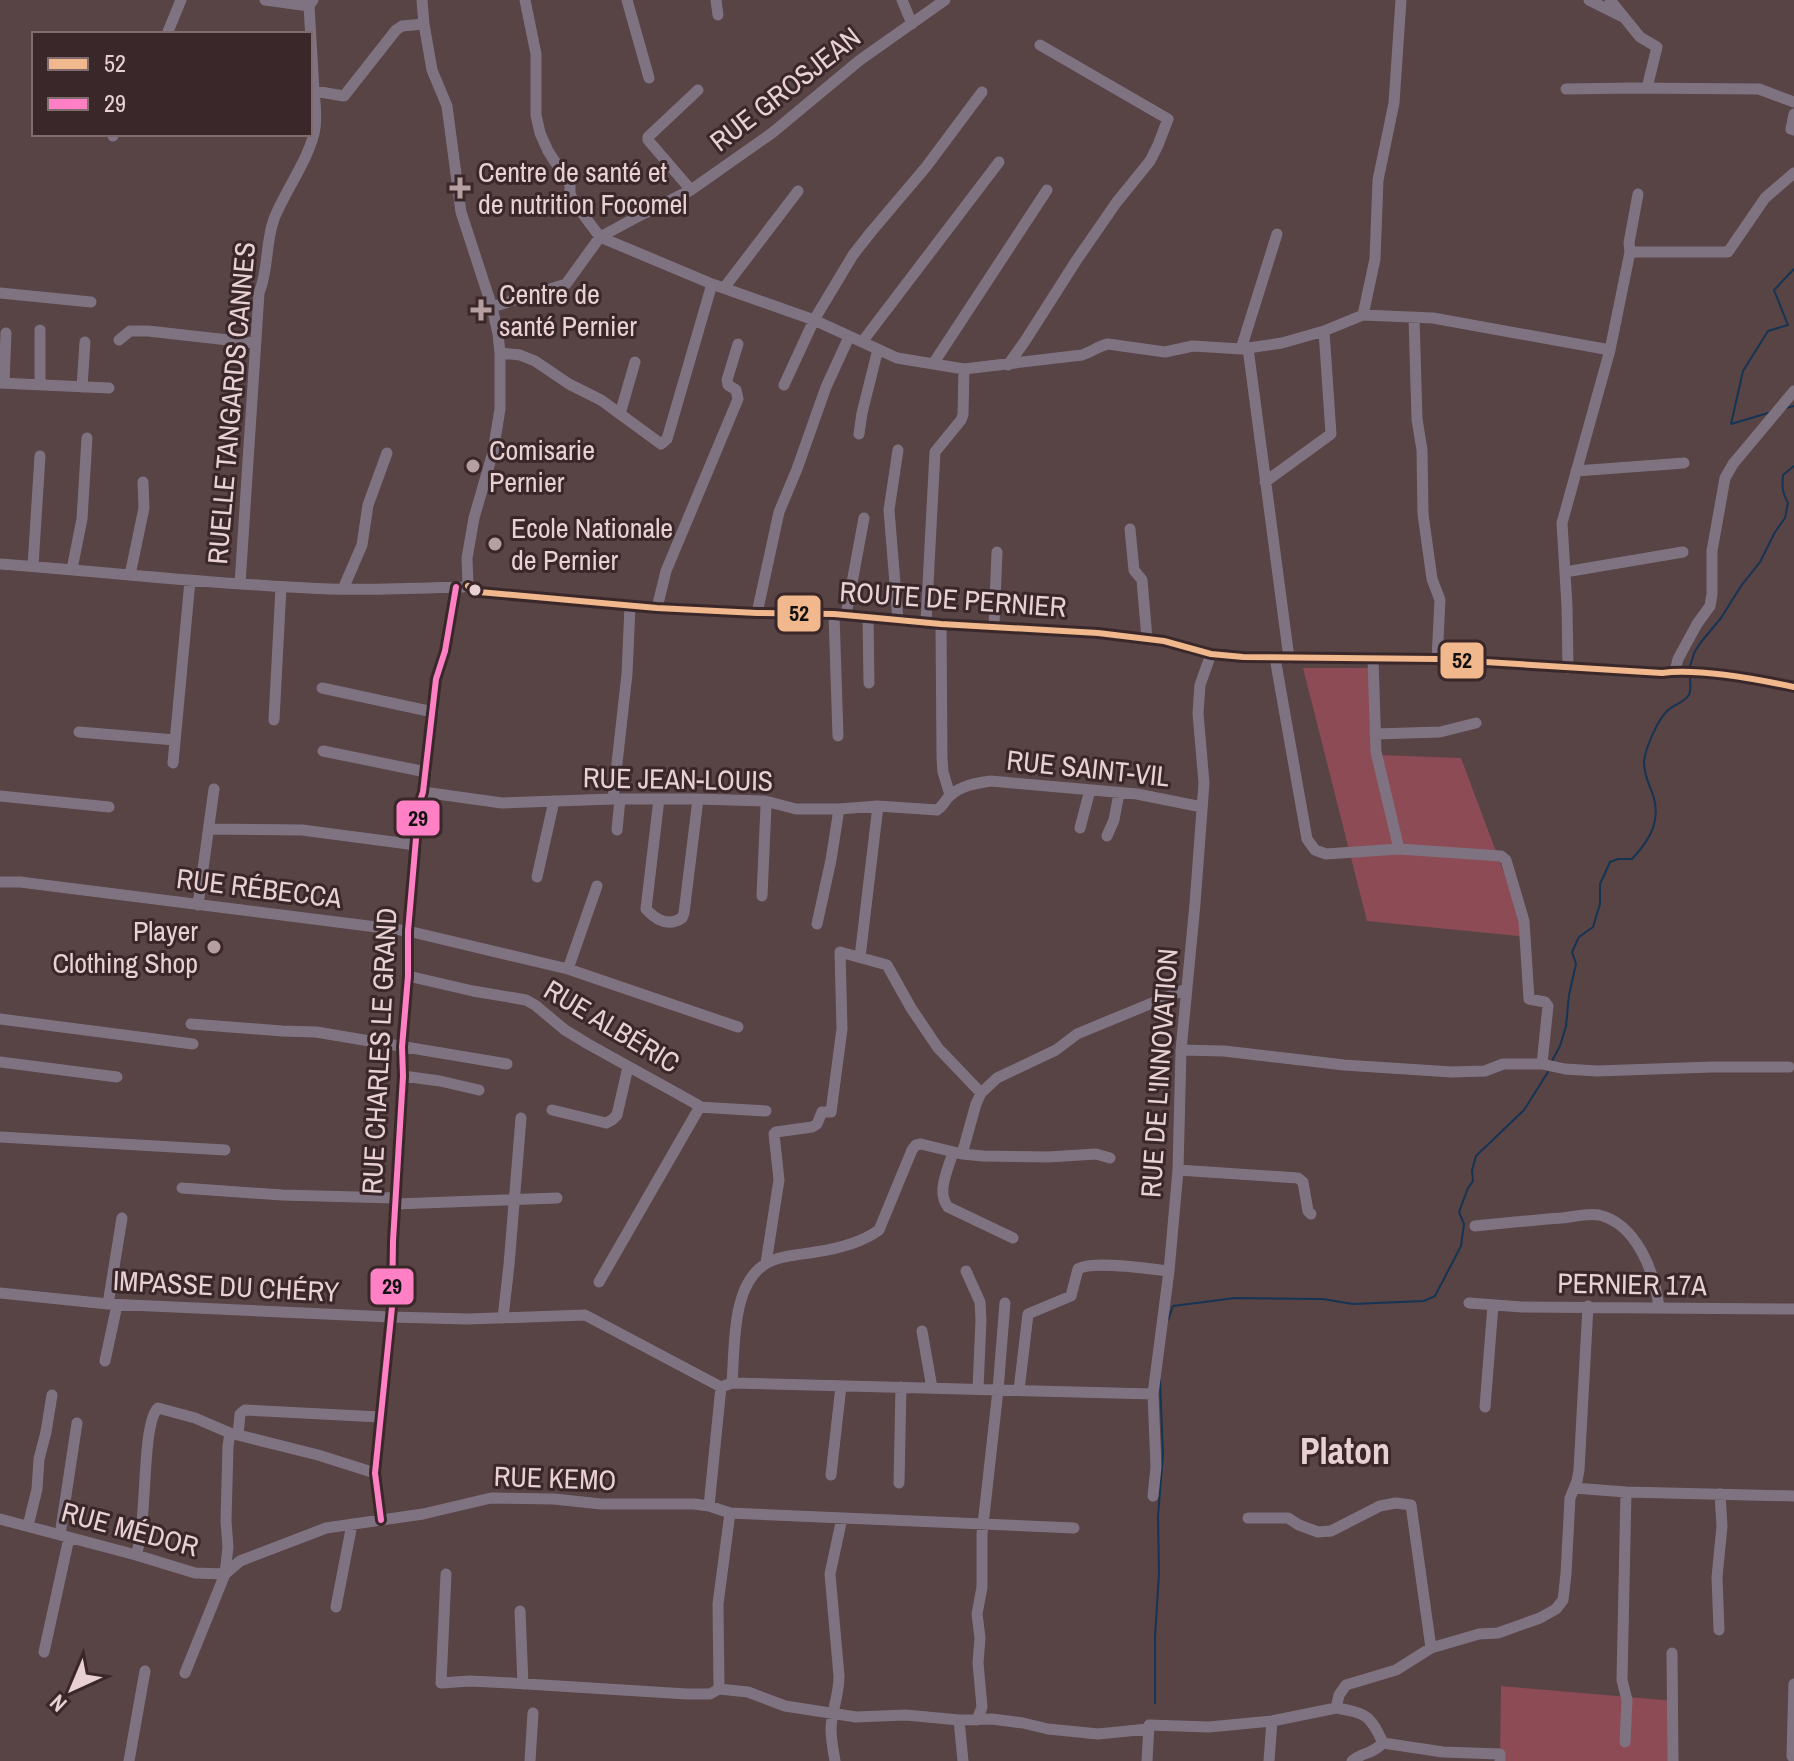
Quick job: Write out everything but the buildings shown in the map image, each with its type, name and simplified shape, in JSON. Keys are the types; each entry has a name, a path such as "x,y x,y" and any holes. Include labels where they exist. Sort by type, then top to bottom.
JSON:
{"street":[{"path":"168,32 181,0"},
{"path":"265,0 311,3 312,32"},
{"path":"422,0 432,70 447,106 461,212 492,307 500,353 500,409 493,452 474,518 462,587"},
{"path":"525,0 536,54 536,115 540,133 570,185 573,201 600,237 718,286 814,320 897,358 964,369 1082,355 1108,344 1165,352 1193,346 1244,348 1282,343 1363,315 1433,318 1610,350"},
{"path":"627,0 649,78"},
{"path":"716,0 718,15"},
{"path":"902,0 912,24"},
{"name":"RUE GROSJEAN","path":"492,307 566,284 600,237 691,190 772,133 860,60 945,0"},
{"path":"1363,315 1375,259 1378,180 1394,103 1401,0"},
{"path":"1589,0 1622,17"},
{"path":"1610,0 1640,37 1657,47 1647,88"},
{"path":"312,32 314,91 344,96 396,30 402,26 424,24"},
{"path":"1008,365 1116,203 1150,161 1168,119 1040,45"},
{"path":"1566,89 1759,89 1794,102"},
{"path":"691,190 648,137 698,90"},
{"name":"RUELLE TANGARDS CANNES","path":"240,584 259,293 264,281 270,234 280,205 313,140 316,121 314,91"},
{"path":"784,385 814,320 837,280 982,92"},
{"path":"1794,114 1791,129 1794,130"},
{"path":"862,342 999,162"},
{"path":"1630,252 1728,252 1765,198 1794,173"},
{"path":"933,364 1047,190"},
{"path":"500,353 520,355 535,361 569,384 601,400 661,444 667,439 718,286 798,191"},
{"path":"1568,668 1562,523 1610,350 1638,194"},
{"path":"1277,234 1244,348 1289,658"},
{"path":"0,293 91,302"},
{"path":"1414,317 1423,514 1432,579 1440,600 1437,659"},
{"path":"40,330 40,384"},
{"path":"119,340 130,331 148,331 255,343"},
{"path":"1265,482 1331,434 1324,331"},
{"path":"6,333 2,383 109,388"},
{"path":"757,613 779,512 826,387 849,337"},
{"path":"82,387 85,342"},
{"path":"657,608 666,571 738,399 736,390 728,385 727,380 738,344"},
{"path":"859,434 878,349"},
{"path":"620,414 635,362"},
{"path":"926,622 935,452 963,415 964,369"},
{"path":"1675,671 1678,659 1710,606 1712,551 1725,478 1791,394"},
{"path":"72,569 82,519 87,438"},
{"path":"898,450 889,510 898,620"},
{"path":"343,589 362,545 368,505 387,453"},
{"path":"33,566 40,456"},
{"path":"1576,471 1684,463"},
{"path":"130,575 144,508 143,482"},
{"path":"838,736 840,614 864,518"},
{"path":"1130,529 1134,570 1142,580 1147,639"},
{"path":"994,626 997,552"},
{"path":"1565,572 1683,552"},
{"name":"ROUTE DE PERNIER","path":"0,564 281,587 462,587 479,592 657,608 840,614 941,624 1098,633 1164,641 1211,654 1275,658 1437,659 1662,673 1675,671 1740,677 1794,687"},
{"path":"173,763 190,581"},
{"path":"274,720 281,587"},
{"name":"RUE CHARLES LE GRAND","path":"381,1520 375,1473 389,1348 408,931 419,804 426,772 436,679 462,587"},
{"path":"617,830 616,799 630,606"},
{"path":"868,617 869,683"},
{"path":"941,624 942,758 950,795"},
{"name":"RUE DE L'INNOVATION","path":"1153,1496 1156,1467 1153,1394 1178,1170 1181,1050 1204,783 1198,713 1200,685 1211,654"},
{"path":"1275,658 1303,820 1310,845 1315,850 1326,854 1399,849 1501,856 1506,860 1524,921 1529,999 1545,1002 1549,1009 1542,1064"},
{"path":"1373,658 1376,752 1399,849"},
{"path":"322,688 433,712"},
{"path":"1375,734 1440,732 1476,723"},
{"path":"79,732 175,740"},
{"path":"323,751 426,772"},
{"name":"RUE SAINT-VIL","path":"931,809 940,808 950,795 969,785 991,781 1137,794 1202,807"},
{"path":"198,905 214,789"},
{"path":"1080,828 1090,790"},
{"name":"RUE JEAN-LOUIS","path":"423,792 502,803 698,799 765,801 796,809 878,806 931,809"},
{"path":"1107,836 1114,820 1119,793"},
{"path":"0,796 109,807"},
{"path":"659,799 646,909 660,922 669,923 682,918 684,913 698,799"},
{"path":"537,877 554,801"},
{"path":"762,896 765,801"},
{"path":"860,957 878,806"},
{"path":"817,924 839,809"},
{"path":"210,829 302,830 416,845"},
{"name":"RUE RÉBECCA","path":"0,882 408,931 568,969 738,1027"},
{"path":"568,969 597,886"},
{"path":"766,1263 779,1180 774,1134 812,1127 817,1124 822,1112 831,1112 842,1029 840,952 887,965 938,1048 981,1093"},
{"name":"RUE ALBÉRIC","path":"408,976 526,1000 577,1037 697,1105"},
{"path":"1013,1238 948,1207 942,1194 981,1093 997,1078 1056,1050 1077,1034 1186,989"},
{"path":"0,1019 193,1044"},
{"path":"191,1024 316,1032 507,1064"},
{"path":"1181,1050 1224,1051 1344,1065 1452,1072 1485,1071 1503,1064 1542,1064 1597,1071 1789,1067"},
{"path":"0,1062 117,1077"},
{"path":"552,1110 606,1123 612,1120 617,1115 628,1067"},
{"path":"403,1076 479,1090"},
{"path":"599,1282 697,1105 766,1111"},
{"path":"503,1318 521,1118"},
{"path":"0,1137 225,1150"},
{"path":"709,1506 737,1314 744,1292 766,1263 825,1250 879,1230 916,1145 957,1153 1048,1157 1096,1154 1110,1158"},
{"path":"1178,1170 1302,1179 1311,1214"},
{"path":"182,1188 396,1201 557,1198"},
{"path":"1475,1226 1597,1214 1616,1222 1641,1250 1657,1291 1659,1308"},
{"path":"105,1361 122,1218"},
{"path":"1019,1390 1028,1314 1071,1296 1078,1269 1105,1265 1169,1271"},
{"path":"966,1271 980,1302 978,1389"},
{"name":"IMPASSE DU CHÉRY","path":"0,1293 113,1305 391,1317 585,1315 727,1385"},
{"path":"977,1720 982,1707 977,1614 982,1587 981,1548 1005,1303"},
{"name":"PERNIER 17A","path":"1469,1303 1522,1307 1794,1309"},
{"path":"1485,1407 1493,1305"},
{"path":"1336,1708 1339,1695 1346,1685 1396,1670 1431,1648 1479,1634 1498,1633 1540,1618 1556,1609 1563,1600 1570,1498 1579,1470 1588,1306"},
{"path":"922,1331 932,1388"},
{"path":"727,1385 1153,1394"},
{"path":"831,1475 841,1386"},
{"path":"899,1483 901,1387"},
{"path":"28,1526 52,1395"},
{"path":"136,1555 142,1537 148,1440 155,1409 164,1408 234,1434 375,1473"},
{"path":"185,1673 225,1574 228,1446 240,1414 245,1410 380,1417"},
{"path":"44,1652 65,1536 77,1423"},
{"path":"1574,1488 1794,1496"},
{"path":"1625,1742 1627,1700 1622,1680 1626,1492"},
{"path":"1719,1630 1720,1494"},
{"name":"RUE KEMO","path":"381,1520 491,1498 709,1506 730,1513 1074,1528"},
{"path":"1248,1518 1288,1518 1318,1532 1331,1531 1380,1506 1396,1503 1411,1505 1431,1648"},
{"path":"719,1689 718,1604 730,1513"},
{"path":"835,1761 831,1732 839,1676 830,1574 842,1518"},
{"name":"RUE MÉDOR","path":"0,1519 195,1573 225,1574 240,1561 326,1528 381,1520"},
{"path":"336,1607 352,1524"},
{"path":"446,1574 441,1683 470,1681 674,1694 710,1694 719,1689 748,1692 785,1706 856,1717 906,1715 959,1720 992,1719 1075,1732 1113,1733 1148,1727 1209,1727 1272,1721 1336,1708 1361,1712 1375,1725 1383,1743"},
{"path":"520,1611 523,1684"},
{"path":"1672,1653 1673,1761"},
{"path":"129,1761 145,1671"},
{"path":"1794,1684 1794,1759"},
{"path":"530,1761 533,1713"},
{"path":"959,1720 963,1761"},
{"path":"1269,1761 1272,1721"},
{"path":"1147,1761 1148,1727"},
{"path":"1352,1761 1375,1751 1383,1743"},
{"path":"1383,1743 1443,1752 1500,1754 1500,1761"}],"shaded area":[{"path":"1303,668 1375,668 1379,755 1461,758 1528,937 1367,921"},
{"path":"1501,1686 1675,1701 1672,1761 1500,1761"}],"waterway":[{"path":"1768,413 1731,424 1743,371 1768,331 1788,325 1774,290 1794,269"},
{"path":"1786,408 1794,406"},
{"path":"1690,666 1695,651 1760,562 1785,518 1788,503 1783,489 1783,475 1794,466"},
{"path":"1552,1061 1566,1026 1576,964 1572,952 1579,937 1593,927 1600,904 1600,884 1610,862 1632,859 1653,828 1656,811 1645,774 1645,756 1663,715 1689,694 1690,678"},
{"path":"1168,1320 1173,1306 1235,1298 1323,1299 1353,1304 1424,1301 1435,1296 1461,1246 1464,1224 1459,1212 1473,1181 1476,1156 1524,1110 1548,1072"},
{"path":"1155,1703 1158,1516 1163,1454 1160,1381"}],"transit line":[{"name":"52","path":"468,586 479,592 657,608 834,614 1098,633 1164,641 1211,654 1243,657 1437,659 1662,673 1693,672 1794,687"},
{"name":"29","path":"381,1520 375,1473 392,1307 408,931 419,804 436,679 445,651 456,587"}],"place":[{"name":"Centre de santé et de nutrition Focomel","path":"460,188"},
{"name":"Centre de santé Pernier","path":"481,310"},
{"name":"Comisarie Pernier","path":"473,466"},
{"name":"Ecole Nationale de Pernier","path":"495,544"},
{"name":"Player Clothing Shop","path":"214,947"}],"district":[{"name":"Platon","path":"1345,1451"}]}
